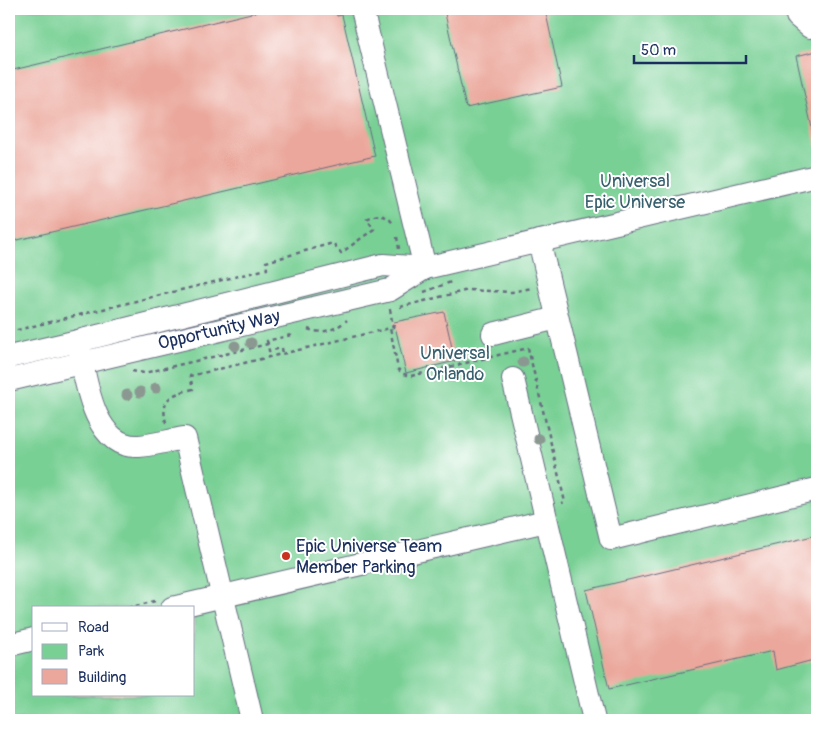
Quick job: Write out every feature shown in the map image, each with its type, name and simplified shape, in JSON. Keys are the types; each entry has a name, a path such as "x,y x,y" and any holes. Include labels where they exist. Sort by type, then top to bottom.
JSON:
{"street":[{"path":"362,9 415,267"},
{"path":"796,9 797,16 810,26 817,25"},
{"name":"Opportunity Way","path":"9,380 80,352 317,281 383,265 415,267 539,241 817,176"},
{"path":"539,241 611,539 817,489"},
{"name":"Opportunity Way","path":"9,356 80,352 323,305 390,290 415,267"},
{"path":"317,281 323,305"},
{"path":"493,334 557,318"},
{"path":"80,352 96,413 105,431 121,444 138,446 185,438 252,720"},
{"path":"513,379 553,512 594,720"},
{"path":"180,606 553,512"},
{"path":"9,645 32,639"}],"path":[{"path":"9,332 267,269 266,262 333,243 341,253 374,229 367,219 379,214 390,218 396,229"},
{"path":"397,234 397,243 415,267"},
{"path":"424,292 456,280"},
{"path":"171,440 164,413 165,403 171,395 193,389 190,376 393,327 390,309 468,290 512,292 536,286"},
{"path":"304,328 312,331 330,330 339,327 350,317"},
{"path":"283,354 282,348 269,351 267,340 290,335 289,325"},
{"path":"390,328 398,369 403,374 411,376 528,348 565,502 553,512"},
{"path":"126,369 144,373 268,344"}],"green space":[{"name":"Universal Orlando","path":"9,9 817,9 817,720 9,720"}],"building":[{"path":"268,9 335,9 337,16 342,15 375,156 9,242 9,71"},
{"path":"444,9 545,9 562,87 466,108"},
{"path":"817,51 817,146 816,146 796,56"},
{"path":"444,312 455,361 406,373 394,322"},
{"path":"817,535 817,639 815,640 817,659 776,670 773,651 609,689 586,590"}],"place":[{"name":"Epic Universe Team Member Parking","path":"286,556"}],"park label":[{"name":"Universal Epic Universe","path":"635,191"}]}
